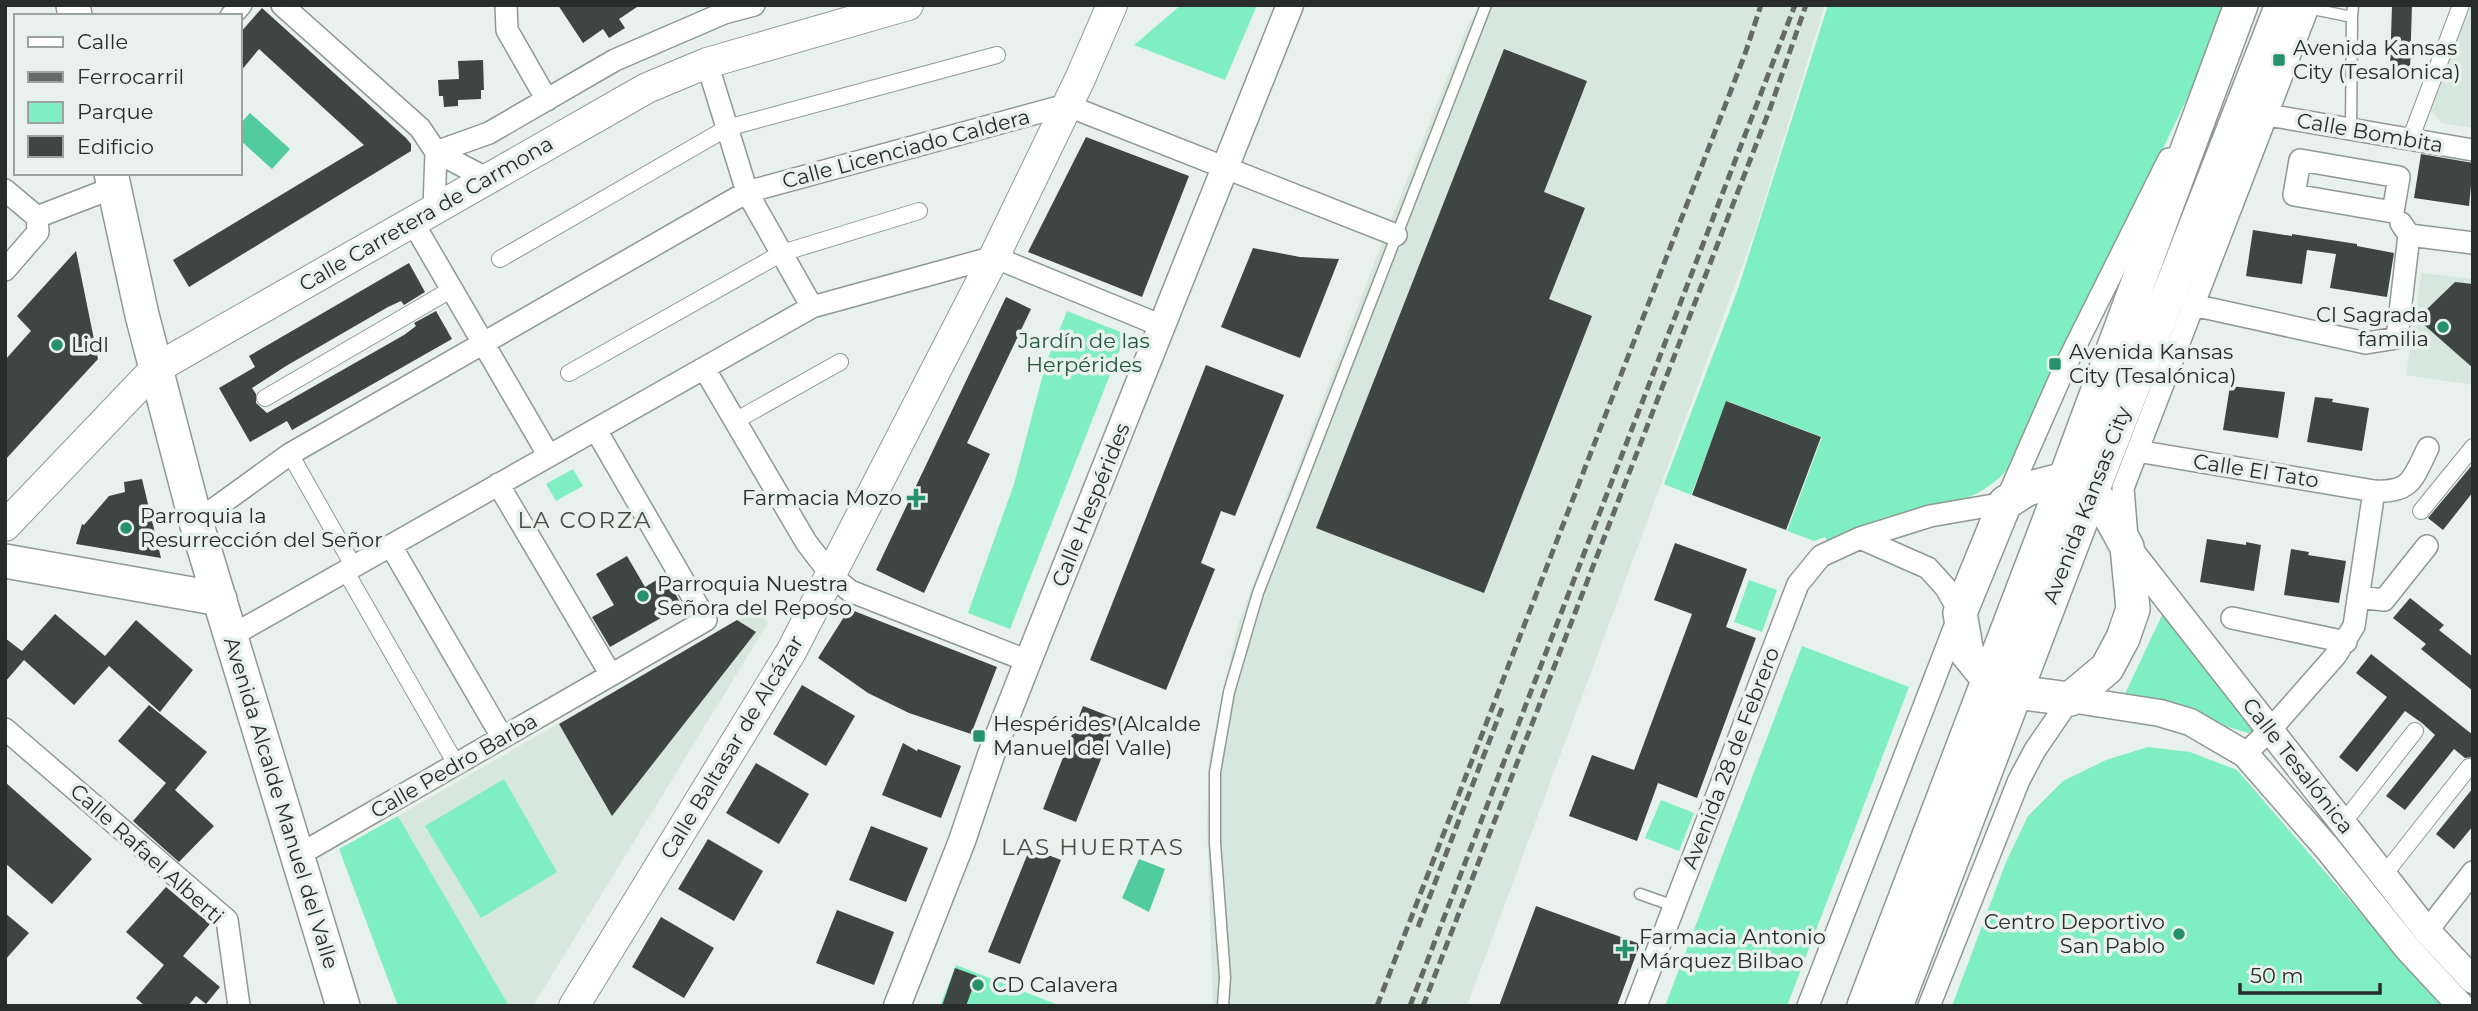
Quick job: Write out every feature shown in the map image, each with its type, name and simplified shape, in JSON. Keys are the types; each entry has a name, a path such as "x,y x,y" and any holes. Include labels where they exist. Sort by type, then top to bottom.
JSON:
{"main road":[{"name":"Calle Carretera de Carmona","path":"5,526 155,369 486,178 648,88 707,63 908,5"},
{"path":"1080,79 1112,5"},
{"path":"1080,79 1134,5"},
{"name":"Avenida Kansas City","path":"1864,1006 2002,685 2078,485 2219,60 2241,5"},
{"name":"Avenida Kansas City","path":"2078,485 2300,6"},
{"name":"Calle Baltasar de Alcázar","path":"574,1006 791,653 994,257 1080,79"},
{"name":"Avenida Alcalde Manuel del Valle","path":"113,180 155,369 196,522 343,1006"},
{"path":"2078,485 2110,516 2127,547 2133,609 2123,638 2107,668 2070,699 2002,685 1967,653 1960,613 2005,503 2026,489 2078,485"},
{"path":"5,561 220,599"},
{"name":"Avenida Kansas City","path":"1896,1006 2002,685"}],"street":[{"path":"282,5 420,128 436,152 486,178"},
{"path":"506,5 507,30 547,100"},
{"path":"436,152 489,133 615,60 724,13 754,5"},
{"name":"Calle Hespérides","path":"897,1006 962,841 991,755 1290,5"},
{"path":"2393,212 2399,177 2410,140 2461,5"},
{"name":"Avenida Kansas City","path":"2127,547 2123,488 2268,115 2300,6"},
{"path":"499,259 727,128 997,55"},
{"path":"2005,503 2064,369 2219,60"},
{"path":"707,63 747,192 812,307"},
{"path":"1066,105 1396,235"},
{"name":"Calle Licenciado Caldera","path":"196,522 290,454 747,192 1066,105"},
{"name":"Calle Bombita","path":"2268,115 2473,150"},
{"path":"436,152 423,215 452,289 549,456"},
{"path":"2193,305 2366,343 2397,338 2409,234 2393,212 2294,195 2300,159 2399,177"},
{"path":"37,217 113,180"},
{"path":"5,190 37,217 38,232 5,271"},
{"path":"569,373 782,253 919,211"},
{"path":"2409,234 2473,243"},
{"path":"231,636 812,307 994,257 1162,327"},
{"path":"265,398 452,289"},
{"path":"735,421 840,362"},
{"path":"704,368 806,542 832,576 850,591 1028,661"},
{"name":"Calle Pedro Barba","path":"297,856 706,620 596,430"},
{"path":"2421,511 2473,447"},
{"name":"Calle El Tato","path":"2137,451 2393,492 2411,483 2428,448"},
{"path":"290,454 456,764"},
{"path":"498,484 611,675"},
{"path":"2245,754 2270,730 2346,642 2354,626 2374,491"},
{"name":"Avenida 28 de Febrero","path":"1636,1006 1798,584 1821,556 1860,538 1930,516 2005,503"},
{"path":"1808,1006 1960,613 1928,568 1860,538"},
{"path":"391,546 502,737"},
{"path":"2358,597 2384,600 2427,546"},
{"name":"Calle Tesalónica","path":"2127,547 2383,876 2417,940 2461,1006"},
{"path":"2232,618 2346,642"},
{"path":"1929,1006 2019,780 2035,750 2070,699"},
{"name":"Calle Tesalónica","path":"2070,699 2160,713 2190,723 2245,754 2328,849 2417,940 2473,980"},
{"name":"Calle Rafael Alberti","path":"5,729 227,920 239,1006"},
{"path":"2343,823 2415,732"},
{"path":"2383,876 2469,767"},
{"path":"2417,940 2473,872"}],"lane":[{"path":"1223,1006 1225,977 1215,844 1215,772 1229,692 1258,593 1486,5"},
{"path":"2351,130 2353,5"},
{"path":"2300,6 2352,18"},
{"path":"1640,894 1674,906"}],"shaded area":[{"path":"1480,5 1825,5 1754,234 1467,1006 1213,1006 1207,821 1210,755 1237,628 1376,258 1468,25"},
{"path":"2471,5 2473,128 2441,123 2431,110"},
{"path":"250,113 290,149 272,169 242,142 242,122"},
{"name":"CI Sagrada familia","path":"2421,273 2473,279 2473,385 2406,375"},
{"path":"757,609 768,623 533,1006 509,1006 398,816"},
{"path":"1139,859 1165,869 1149,912 1122,898"}],"green space":[{"path":"1181,5 1257,5 1225,80 1134,45"},
{"path":"1828,5 2225,5 2214,42 2012,464 1999,478 1973,495 1885,517 1827,541 1825,537 1814,541 1787,531 1822,437 1727,401 1691,495 1664,484 1738,289"},
{"name":"Jardín de las Herpérides","path":"1067,311 1126,334 1010,629 968,613 1014,484 1046,363"},
{"path":"573,469 583,486 556,501 546,484"},
{"path":"1749,580 1777,590 1762,632 1734,622"},
{"path":"2164,611 2249,717 2255,735 2124,696"},
{"path":"1802,646 1909,687 1787,1006 1665,1006"},
{"name":"Centro Deportivo San Pablo","path":"2148,747 2190,752 2237,770 2441,1006 1952,1006 2006,862 2028,816 2063,781 2106,760"},
{"path":"504,779 557,872 481,918 425,826"},
{"path":"1661,800 1694,813 1679,851 1645,838"},
{"path":"398,816 509,1006 398,1006 339,849"},
{"name":"CD Calavera","path":"956,965 1061,1006 940,1006"}],"building":[{"path":"558,5 640,5 619,19 625,28 609,38 603,29 583,43"},
{"path":"2392,5 2412,5 2410,69 2390,69"},
{"path":"262,8 406,138 411,144 411,151 189,287 173,260 364,145 259,49 242,70 242,31"},
{"path":"1504,49 1587,81 1544,192 1585,208 1549,299 1592,316 1484,593 1316,528"},
{"path":"483,60 484,90 481,90 481,99 458,100 458,106 444,107 443,96 439,96 438,80 459,79 458,61"},
{"path":"1086,137 1189,176 1142,297 1028,252"},
{"path":"2421,154 2473,163 2469,206 2414,198"},
{"path":"2253,230 2357,244 2394,253 2387,297 2330,288 2336,254 2307,250 2302,284 2246,276"},
{"path":"1253,248 1300,257 1339,259 1300,358 1221,327"},
{"name":"Lidl","path":"76,251 98,359 5,460 5,360 31,331 17,316"},
{"path":"409,263 425,292 404,305 401,301 388,307 252,388 256,394 256,403 267,413 404,335 416,326 414,323 436,311 452,339 292,430 287,421 250,442 219,388 255,367 249,356"},
{"path":"2455,282 2473,284 2473,368 2423,324 2426,310"},
{"path":"1006,297 1031,309 967,443 990,454 924,593 876,570"},
{"path":"1206,365 1284,395 1235,516 1221,511 1201,563 1215,569 1166,690 1090,660"},
{"path":"2230,386 2285,392 2278,438 2223,430"},
{"path":"2315,397 2369,408 2362,451 2307,442"},
{"path":"1726,401 1821,437 1786,530 1692,495"},
{"path":"2473,464 2473,492 2443,530 2428,518"},
{"path":"142,479 161,558 76,544 82,524 84,525 109,496 125,492 124,482"},
{"path":"2207,539 2261,545 2254,591 2200,582"},
{"path":"1675,543 1747,569 1726,627 1756,638 1697,798 1658,783 1637,841 1569,816 1592,755 1634,770 1692,614 1654,600"},
{"path":"2291,549 2309,552 2308,555 2346,561 2339,603 2284,595"},
{"name":"Parroquia Nuestra Señora del Reposo","path":"627,556 645,587 665,575 682,606 610,647 592,617 614,605 596,574"},
{"path":"2410,598 2444,625 2439,630 2473,657 2473,691 2421,649 2426,644 2393,618"},
{"path":"849,609 997,667 971,734 909,713 868,693 818,658"},
{"path":"55,614 105,656 136,620 193,670 160,712 109,666 74,705 24,660 5,682 5,638 22,651"},
{"path":"737,620 756,632 612,816 559,724"},
{"path":"2371,654 2473,735 2473,757 2465,758 2454,749 2405,810 2386,796 2435,735 2422,723 2405,711 2357,772 2339,757 2387,697 2356,673"},
{"path":"802,685 855,716 826,766 773,734"},
{"path":"149,705 207,752 175,790 214,826 179,862 133,821 166,783 118,741"},
{"path":"1083,706 1117,719 1076,822 1043,809"},
{"path":"903,743 917,751 918,749 961,766 941,818 882,795"},
{"path":"756,763 809,794 779,844 726,813"},
{"path":"5,782 92,859 52,904 5,863"},
{"path":"2473,788 2473,826 2454,849 2436,834"},
{"path":"871,826 928,848 906,902 849,880"},
{"path":"708,839 763,871 734,921 678,889"},
{"path":"1030,848 1061,860 1020,964 988,952"},
{"path":"166,887 210,924 183,956 220,987 206,1004 196,996 188,1006 145,1006 136,998 164,965 126,932"},
{"path":"1536,906 1640,944 1617,1006 1499,1006"},
{"path":"837,910 894,932 874,985 816,963"},
{"path":"5,913 29,933 5,960"},
{"path":"661,917 714,948 684,998 632,967"},
{"path":"955,968 977,976 966,1006 942,1006"}],"railway":[{"path":"1377,1006 1745,54 1761,5"},
{"path":"1410,1006 1795,5"},
{"path":"1423,1006 1771,106 1806,5"},
{"path":"1418,927 1502,708"}],"place":[{"name":"Avenida Kansas City (Tesalonica)","path":"2279,60"},
{"name":"CI Sagrada familia","path":"2443,327"},
{"name":"Lidl","path":"57,345"},
{"name":"Avenida Kansas City (Tesalónica)","path":"2055,364"},
{"name":"Farmacia Mozo","path":"916,498"},
{"name":"Parroquia la Resurrección del Señor","path":"126,528"},
{"name":"Parroquia Nuestra Señora del Reposo","path":"643,596"},
{"name":"Hespérides (Alcalde Manuel del Valle)","path":"979,736"},
{"name":"Centro Deportivo San Pablo","path":"2179,934"},
{"name":"Farmacia Antonio Márquez Bilbao","path":"1625,949"},
{"name":"CD Calavera","path":"978,985"}],"district":[{"name":"LA CORZA","path":"585,520"},
{"name":"LAS HUERTAS","path":"1093,847"}]}
